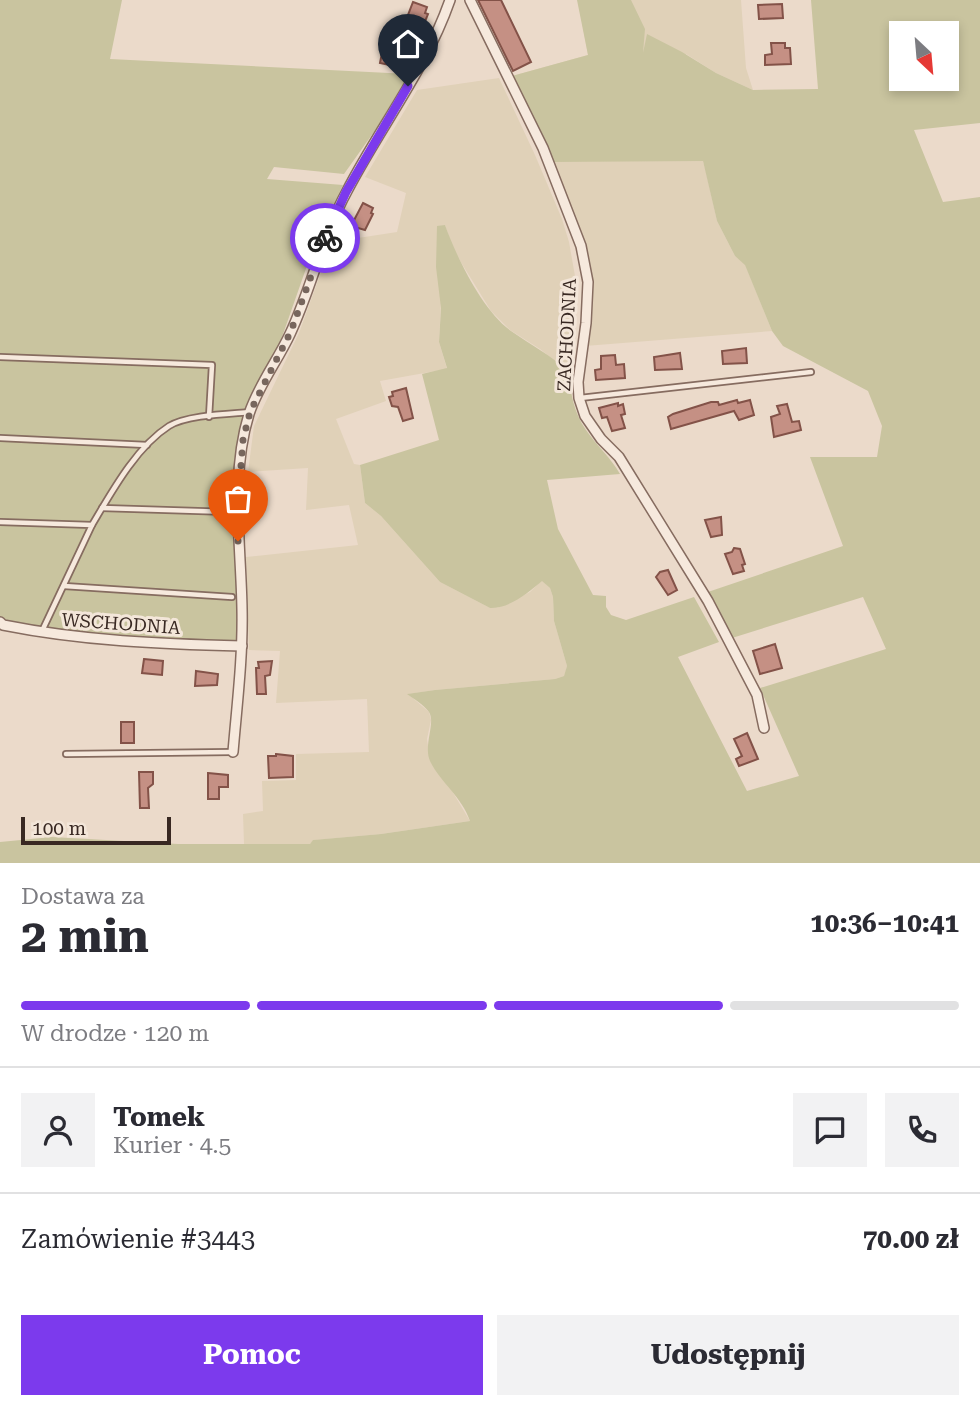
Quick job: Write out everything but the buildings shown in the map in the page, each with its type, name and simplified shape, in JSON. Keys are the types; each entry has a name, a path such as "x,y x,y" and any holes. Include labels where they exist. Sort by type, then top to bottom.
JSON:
{"street":[{"path":"233,752 242,646 238,541 240,479 243,440 250,412 291,331 328,229 376,138 418,70 450,0"},
{"name":"ZACHODNIA","path":"470,0 543,148 581,246 588,282 579,398 585,416 601,439 619,457 708,601 757,695 764,728"},
{"name":"WSCHODNIA","path":"0,622 3,625 41,632 155,644 242,646"}],"lane":[{"path":"0,357 212,365 209,417"},
{"path":"579,398 811,372"},
{"path":"41,632 92,525 121,476 148,445 170,425 250,412"},
{"path":"0,439 148,445"},
{"path":"102,508 230,512"},
{"path":"0,522 92,525"},
{"path":"64,586 232,597"},
{"path":"66,754 233,752"}],"shaded area":[{"path":"0,0 122,0 110,59 409,74 376,129 344,174 274,167 267,179 343,185 316,240 275,357 256,394 237,472 234,532 239,650 0,626"},
{"path":"577,0 631,0 645,29 643,53 647,34 716,73 753,90 818,89 811,0 980,0 980,123 914,130 943,202 980,197 980,863 0,863 0,842 52,837 178,844 310,844 313,840 381,834 470,821 462,804 430,761 429,712 407,694 555,679 564,676 567,666 554,621 553,597 550,588 542,581 511,603 490,608 440,582 381,516 365,503 360,465 439,440 422,374 447,368 439,342 441,308 436,267 437,226 445,225 464,268 500,322 569,372 578,417 620,474 547,480 558,529 593,595 606,596 606,607 611,615 626,620 694,597 719,642 678,657 747,791 799,776 760,688 886,649 863,597 732,638 705,593 843,546 810,457 877,457 882,426 868,391 783,346 772,331 745,265 735,256 717,221 703,161 551,162 512,76 588,55"},
{"path":"578,0 741,0 746,68 753,90 716,73 686,54 679,85 705,168 717,221 735,256 745,264 772,331 585,346 588,309 581,240 512,76 588,55"},
{"path":"499,78 535,155 569,242 575,276 576,309 569,372 510,330 491,311 454,251 445,225 439,342 447,369 380,381 386,401 336,419 354,464 360,465 365,503 381,516 440,582 490,608 497,608 530,592 542,580 550,588 554,621 567,666 566,671 564,676 555,679 408,694 429,712 431,720 427,739 430,760 470,821 381,834 314,840 310,844 244,844 243,814 263,811 262,781 296,780 296,754 369,752 367,699 276,703 280,651 249,650 246,557 358,545 349,505 306,510 308,468 248,472 254,426 299,333 332,242 397,232 406,193 365,177 417,90"}],"way so far":[{"path":"238,541 243,440 250,412 291,331 325,238"}],"route":[{"path":"325,238 346,192 408,86"}]}
